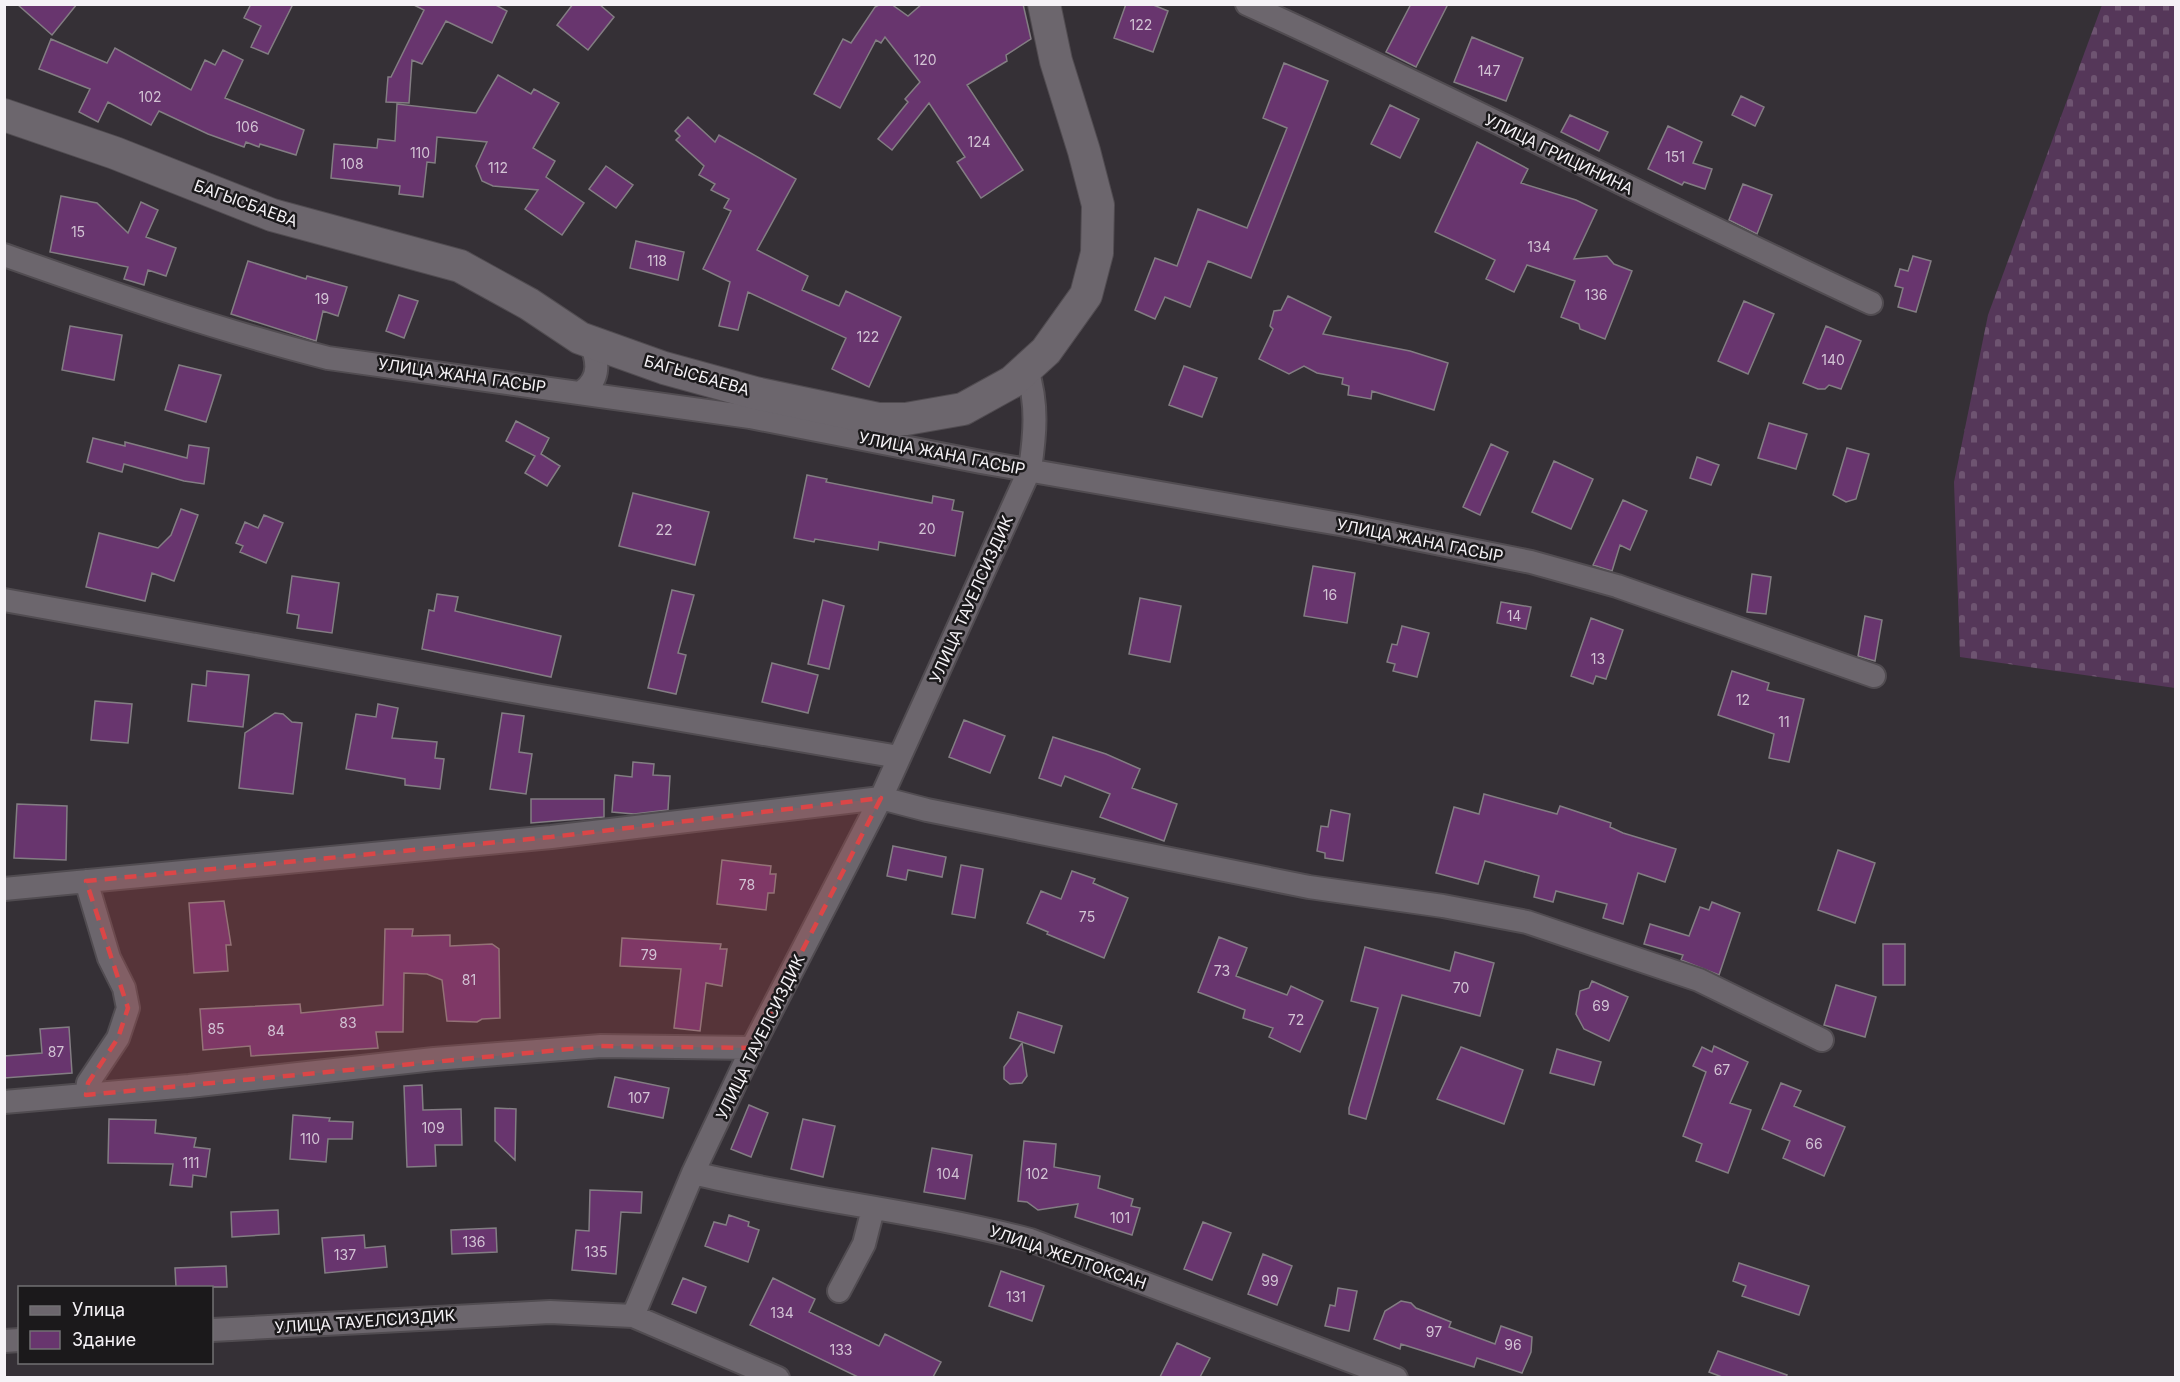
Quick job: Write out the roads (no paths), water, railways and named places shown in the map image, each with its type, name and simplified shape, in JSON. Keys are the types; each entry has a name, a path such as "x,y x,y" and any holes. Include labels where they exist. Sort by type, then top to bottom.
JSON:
{"street":[{"name":"БАГЫСБАЕВА","path":"4,115 116,153 272,215 460,266 529,304 579,338 664,368 752,405 878,419 905,433 963,409 1028,370 1047,351 1086,295 1097,253 1098,205 1056,61 1044,4"},
{"name":"УЛИЦА ГРИЦИНИНА","path":"1247,4 1871,303"},
{"name":"УЛИЦА ЖАНА ГАСЫР","path":"4,255 144,304 328,358 583,391 752,405"},
{"path":"583,391 590,386 596,375 597,363 590,341"},
{"name":"УЛИЦА ТАУЕЛСИЗДИК","path":"213,1330 550,1311 633,1316 693,1173 752,1048 881,798 1030,469 1035,440 1035,395 1028,370"},
{"name":"УЛИЦА ЖАНА ГАСЫР","path":"905,433 1030,469 1351,526 1531,562 1617,586 1874,676"},
{"path":"4,600 523,693 899,757"},
{"path":"4,889 551,837 881,798 927,810 1309,887 1443,906 1527,922 1699,980 1822,1040"},
{"path":"86,881 109,958 124,988 128,1008 118,1038 88,1083 86,1095"},
{"path":"4,1102 434,1059 601,1046 752,1048"},
{"name":"УЛИЦА ЖЕЛТОКСАН","path":"693,1173 873,1209 973,1225 1030,1240 1396,1377"},
{"path":"839,1291 864,1244 873,1209"},
{"path":"633,1316 778,1377"}]}
